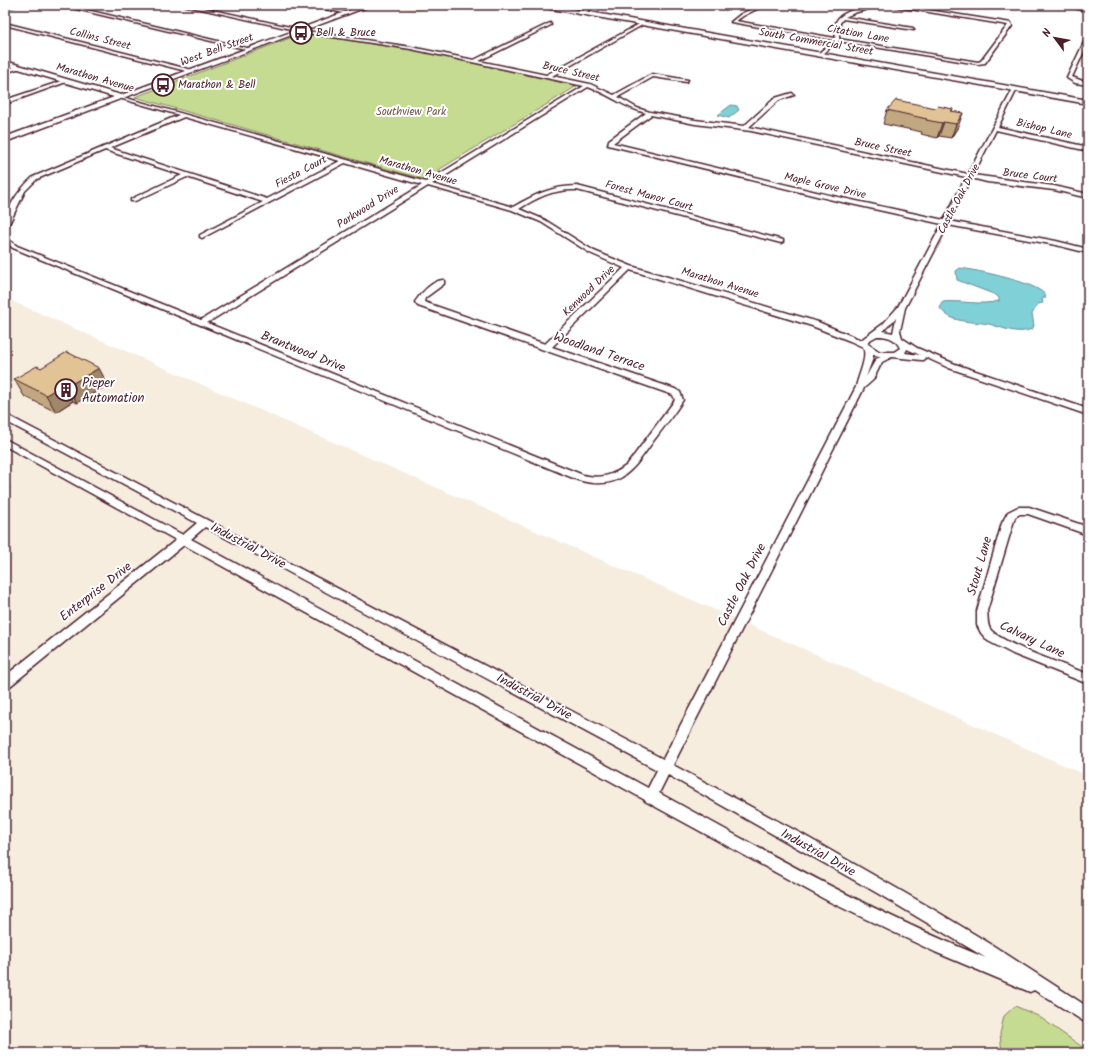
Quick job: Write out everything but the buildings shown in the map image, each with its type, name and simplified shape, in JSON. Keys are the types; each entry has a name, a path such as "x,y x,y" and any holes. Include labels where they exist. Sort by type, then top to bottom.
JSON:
{"main road":[{"name":"West Bell Street","path":"5,140 368,5"},
{"name":"South Commercial Street","path":"540,5 1088,102"},
{"path":"1069,5 1088,10"},
{"name":"Marathon Avenue","path":"5,63 122,97"}],"street":[{"path":"5,7 14,5"},
{"path":"61,5 249,49"},
{"name":"Bruce Street","path":"185,5 335,37 403,46 588,84 605,90 635,109 650,113 688,121 745,128 970,177"},
{"path":"309,5 348,13"},
{"path":"582,12 596,5"},
{"name":"Citation Lane","path":"763,5 742,15 733,22 981,63 1010,24 888,5"},
{"path":"821,54 837,39 839,35 838,23 843,18 855,11 880,5"},
{"path":"843,18 912,29"},
{"path":"548,76 643,23"},
{"name":"Collins Street","path":"5,24 190,71"},
{"path":"475,61 550,24"},
{"path":"1088,38 1086,49 1069,78 1077,82 1088,84"},
{"path":"5,72 18,67"},
{"path":"615,96 621,94 652,75 686,81"},
{"path":"5,102 67,81"},
{"name":"Parkwood Drive","path":"201,323 588,84"},
{"name":"Castle Oak Drive","path":"650,797 860,387 863,372 869,358 864,339 885,328 891,318 901,308 1015,89"},
{"path":"745,128 776,99 792,94"},
{"name":"Marathon Avenue","path":"122,97 514,209 543,221 592,252 629,267 815,324 853,339 878,354 893,355"},
{"name":"Maple Grove Drive","path":"650,113 611,141 610,144 833,198 946,223 1056,243 1088,251"},
{"path":"5,226 12,208 25,186 35,178 184,115"},
{"name":"Bishop Lane","path":"994,128 1088,149"},
{"name":"Fiesta Court","path":"103,148 268,201"},
{"name":"Fiesta Court","path":"202,236 344,161"},
{"path":"133,200 187,175"},
{"name":"Bruce Court","path":"970,177 995,182 1054,188 1088,196"},
{"name":"Forest Manor Court","path":"514,209 550,190 577,188 781,241"},
{"path":"5,209 12,208"},
{"name":"Brantwood Drive","path":"5,239 15,247 581,478 595,481"},
{"name":"Kenwood Drive","path":"546,348 629,267"},
{"name":"Woodland Terrace","path":"441,282 422,297 419,302 546,348 672,391 679,397 679,400 630,467 616,477 595,481"},
{"name":"Castle Oak Drive","path":"900,341 896,331 901,308"},
{"name":"Marathon Avenue","path":"815,324 830,325 859,333 888,334 900,341"},
{"path":"893,355 903,350 904,346 900,341"},
{"path":"900,341 914,350 952,366 1088,412"},
{"path":"893,355 909,355 952,366"},
{"name":"Castle Oak Drive","path":"860,387 870,378 879,361 893,355"},
{"name":"Industrial Drive","path":"5,417 665,767 847,868 963,936 1088,1016"},
{"name":"Industrial Drive","path":"5,442 833,896 940,947 1054,994"},
{"name":"Stout Lane","path":"987,634 983,623 982,611 1007,523 1011,515 1018,510 1029,511 1088,531"},
{"name":"Enterprise Drive","path":"5,682 204,523"},
{"name":"Calvary Lane","path":"987,634 1002,644 1088,680"}],"shaded area":[{"path":"381,5 438,5 418,12"},
{"path":"5,298 838,664 1088,776 1088,1053 5,1053"}],"green space":[{"name":"Southview Park","path":"303,33 418,51 577,86 422,179 135,97"},
{"path":"1015,1006 1038,1016 1088,1051 1088,1053 1002,1053 1000,1034 1004,1016"}],"water":[{"path":"731,105 737,106 739,110 729,118 718,115"},
{"path":"960,268 1008,278 1021,282 1042,292 1046,297 1042,299 1043,303 1038,304 1032,314 1034,326 1032,329 1026,331 1010,330 989,324 963,321 950,317 945,313 940,308 942,302 985,303 999,301 999,298 996,295 957,280 956,271"}],"place":[{"name":"Bell & Bruce","path":"301,33"},
{"name":"Marathon & Bell","path":"163,85"},
{"name":"Pieper Automation","path":"66,390"}]}
